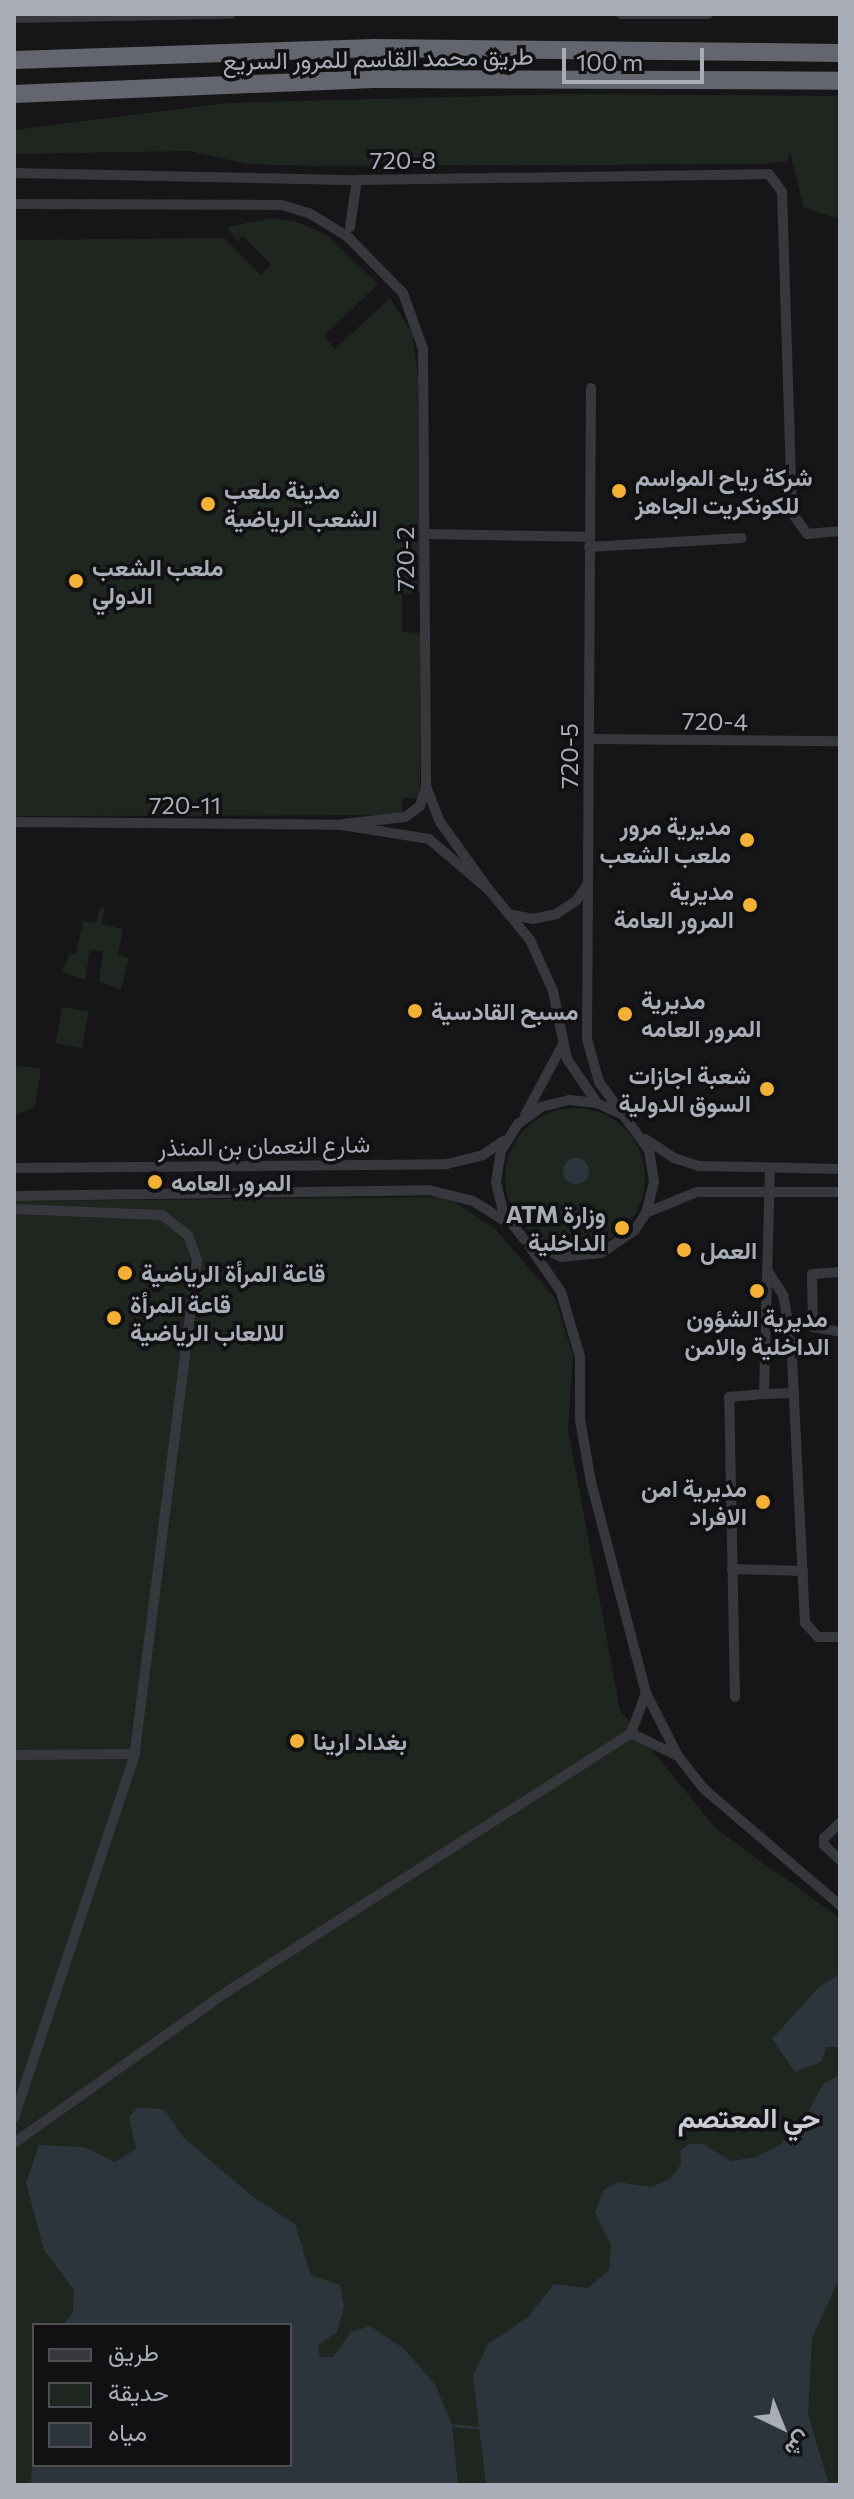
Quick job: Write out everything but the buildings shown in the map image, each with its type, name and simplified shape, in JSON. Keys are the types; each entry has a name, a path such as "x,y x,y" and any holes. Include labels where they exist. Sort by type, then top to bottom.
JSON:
{"highway":[{"path":"14,48 177,52"},
{"name":"طريق محمد القاسم للمرور السريع","path":"14,60 177,52 374,48 840,53"},
{"name":"طريق محمد القاسم للمرور السريع","path":"14,94 374,79 840,81"},
{"path":"14,106 180,87"}],"street":[{"path":"14,18 231,14"},
{"path":"621,14 708,14"},
{"name":"720-8","path":"14,173 357,180 633,180 763,173 774,177 782,192 792,513 807,534 840,531"},
{"path":"14,204 271,204 309,213 349,232 357,180"},
{"name":"720-2","path":"349,232 396,283 421,333 426,786 434,811 447,835 489,890"},
{"name":"720-5","path":"591,388 588,1048 599,1082 623,1115"},
{"path":"425,534 589,542 742,538"},
{"name":"720-4","path":"589,739 840,741"},
{"path":"415,811 426,786"},
{"name":"720-11","path":"14,822 29,825 341,825 399,819 415,811 434,811"},
{"name":"720-11","path":"14,829 29,825"},
{"name":"720-11","path":"341,825 407,832 439,844 489,890"},
{"path":"439,844 447,835"},
{"path":"511,914 533,919 556,914 576,901 589,882"},
{"path":"489,890 511,914 547,973 562,1046 597,1103"},
{"path":"562,1046 544,1087 508,1137 496,1182 511,1226 524,1239 561,1292 580,1357 580,1420 591,1482 646,1693 678,1756 723,1808 840,1905"},
{"path":"518,1124 555,1102 597,1103 623,1115 641,1135 674,1158 699,1166 840,1169"},
{"path":"641,1135 654,1182 646,1213"},
{"name":"شارع النعمان بن المنذر","path":"14,1168 447,1164 483,1155 508,1137"},
{"path":"764,1394 770,1169"},
{"name":"شارع النعمان بن المنذر","path":"14,1196 429,1190 473,1201 511,1226"},
{"path":"524,1239 561,1257 601,1253 620,1244 646,1213 665,1201 697,1192 840,1192"},
{"path":"14,1209 162,1215 195,1247 135,1754 14,2117"},
{"path":"767,1270 783,1295 794,1393 807,1628 818,1637 840,1637"},
{"path":"840,1272 812,1274 812,1287 813,1327 840,1332"},
{"path":"735,1697 729,1397 794,1393"},
{"path":"732,1569 803,1571"},
{"path":"14,2143 225,1993 631,1733 646,1693"},
{"path":"631,1733 678,1756"},
{"path":"14,1755 135,1754"},
{"path":"840,1823 824,1838 824,1845 840,1860"}],"green space":[{"path":"565,94 840,96 840,219 804,208 790,152 787,161 759,164 314,166 247,164 189,151 14,154 14,130 227,103"},
{"name":"مدينة ملعب الشعب الرياضية","path":"273,218 295,221 328,236 378,284 324,336 335,349 390,298 412,333 418,375 420,593 402,594 402,632 420,633 420,798 402,798 402,815 14,816 14,240 224,238 261,275 271,264 243,236 237,241 227,227"},
{"path":"100,907 105,908 101,924 123,929 118,955 129,958 121,990 99,982 103,951 90,950 85,980 62,972 70,953 76,954 83,921 96,923"},
{"path":"62,1007 89,1012 82,1048 56,1043"},
{"path":"14,1065 41,1069 35,1107 14,1116"},
{"path":"575,1108 602,1113 625,1128 640,1151 645,1178 640,1205 625,1228 602,1243 575,1248 548,1243 525,1228 510,1205 505,1178 510,1151 525,1128 548,1113"},
{"path":"447,1197 495,1229 555,1298 573,1356 568,1429 620,1710 716,1829 840,1918 840,2485 14,2485 14,1201"}],"water":[{"path":"576,1158 585,1162 589,1171 585,1180 576,1184 567,1180 563,1171 567,1162"},
{"path":"840,1974 840,2047 826,2047 821,2062 795,2072 772,2039 818,1988"},
{"path":"840,2075 840,2277 812,2338 808,2414 829,2485 486,2485 473,2376 488,2344 528,2317 554,2284 588,2288 609,2270 611,2245 595,2213 603,2191 617,2182 652,2187 671,2178 681,2164 680,2151 689,2144 703,2144 731,2161 756,2157 781,2144 808,2113 823,2084"},
{"path":"138,2108 164,2109 183,2137 252,2196 295,2224 311,2275 340,2285 344,2306 337,2332 318,2345 320,2357 333,2357 351,2332 370,2326 403,2348 435,2384 452,2425 458,2485 31,2485 32,2459 32,2467 292,2467 292,2323 65,2323 73,2312 74,2290 44,2250 26,2183 39,2145 84,2147 115,2162 136,2149 129,2116"}],"waterway":[{"path":"452,2425 479,2428"}],"place":[{"name":"شركة رياح المواسم للكونكريت الجاهز","path":"619,491"},
{"name":"مدينة ملعب الشعب الرياضية","path":"208,504"},
{"name":"ملعب الشعب الدولي","path":"76,581"},
{"name":"مديرية مرور ملعب الشعب","path":"747,840"},
{"name":"مديرية المرور العامة","path":"750,905"},
{"name":"مسبح القادسية","path":"415,1011"},
{"name":"مديرية المرور العامه","path":"625,1014"},
{"name":"شعبة اجازات السوق الدولية","path":"767,1089"},
{"name":"المرور العامه","path":"155,1182"},
{"name":"ATM وزارة الداخلية","path":"622,1228"},
{"name":"العمل","path":"684,1250"},
{"name":"قاعة المرأة الرياضية","path":"125,1273"},
{"name":"مديرية الشؤون الداخلية والامن","path":"757,1291"},
{"name":"قاعة المرأة للالعاب الرياضية","path":"114,1318"},
{"name":"مديرية امن الافراد","path":"763,1502"},
{"name":"بغداد ارينا","path":"297,1741"}],"district":[{"name":"حي المعتصم","path":"749,2117"}]}
